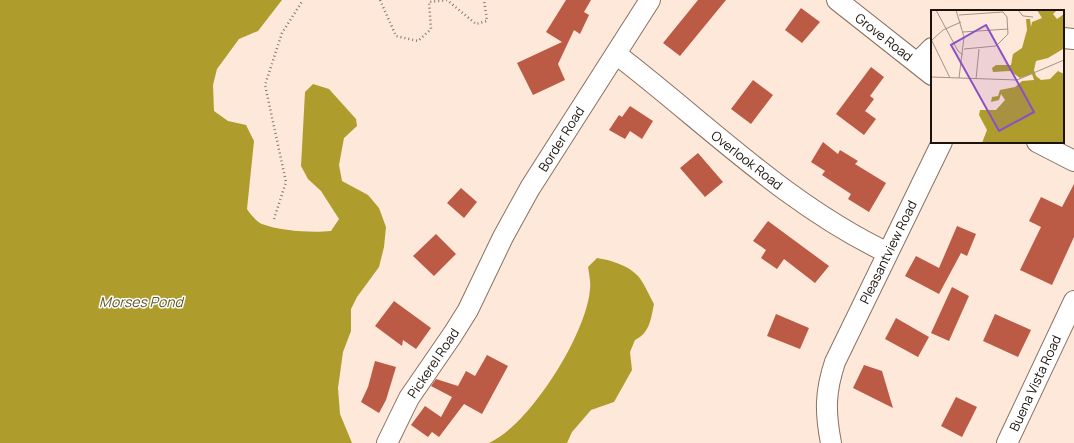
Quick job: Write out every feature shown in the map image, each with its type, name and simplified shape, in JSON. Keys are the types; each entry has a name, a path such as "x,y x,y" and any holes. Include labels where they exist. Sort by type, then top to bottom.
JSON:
{"street":[{"name":"Border Road","path":"481,283 503,237 530,188 650,0"},
{"name":"Grove Road","path":"837,0 925,69"},
{"path":"1064,38 1074,39"},
{"path":"925,69 931,51"},
{"name":"Overlook Road","path":"616,54 745,160 808,207 868,243 888,253"},
{"name":"Pleasantview Road","path":"831,443 826,404 827,387 835,362 942,143"},
{"path":"1039,143 1074,161"},
{"name":"Pickerel Road","path":"387,443 409,398 453,334 481,283"},
{"name":"Buena Vista Road","path":"1007,443 1074,300"}],"path":[{"path":"274,219 286,182 265,85 282,33 303,0"},
{"path":"380,0 396,36 418,41 431,29 429,2 447,0 476,24 487,21 484,0"}],"water":[{"name":"Morses Pond","path":"0,0 282,0 258,31 239,39 217,69 213,85 214,111 228,121 246,125 254,141 247,209 250,213 262,224 287,230 306,232 331,231 339,219 321,191 308,179 301,166 305,92 313,84 329,89 356,119 357,126 344,138 339,165 342,181 368,195 379,208 386,227 384,247 379,267 357,297 351,309 351,331 343,352 338,388 340,414 352,443 0,443"},
{"path":"597,258 619,264 634,272 642,282 654,304 651,320 647,329 635,340 630,352 632,370 614,402 591,410 572,432 567,443 489,443 505,433 522,418 554,376 579,329 586,308 590,286 588,267"}],"building":[{"path":"566,0 591,0 584,12 589,15 580,34 574,30 558,64 565,80 533,95 517,63 562,42 546,32"},
{"path":"698,0 726,0 680,56 663,43"},
{"path":"801,8 820,22 802,43 785,30"},
{"path":"871,67 884,77 870,96 874,99 865,111 876,119 864,135 836,114"},
{"path":"753,80 773,95 751,124 731,109"},
{"path":"630,106 653,121 642,139 630,131 625,139 609,130 619,115 622,117"},
{"path":"823,142 838,154 840,150 858,161 855,164 886,183 869,212 848,199 851,194 822,175 825,171 811,162"},
{"path":"698,153 723,182 705,197 680,168"},
{"path":"1074,184 1074,237 1052,285 1020,270 1041,227 1029,221 1041,197 1062,207"},
{"path":"461,188 477,202 464,218 447,203"},
{"path":"768,221 829,266 815,283 784,259 777,269 761,258 766,250 753,241"},
{"path":"957,226 976,234 967,256 961,253 939,294 905,276 916,256 939,268"},
{"path":"436,234 456,254 434,276 413,256"},
{"path":"952,287 969,296 949,341 931,333"},
{"path":"394,301 431,328 416,349 403,340 402,346 375,326"},
{"path":"776,314 809,328 800,349 767,336"},
{"path":"995,314 1031,330 1018,357 983,341"},
{"path":"896,318 929,337 918,357 885,339"},
{"path":"487,355 508,366 482,414 464,404 439,437 432,432 428,437 411,425 425,406 441,417 452,397 431,386 436,379 458,386 466,371 475,376"},
{"path":"375,361 396,367 386,400 379,413 361,402 368,387"},
{"path":"864,365 882,371 893,408 853,388"},
{"path":"956,397 977,407 962,437 941,426"}]}
